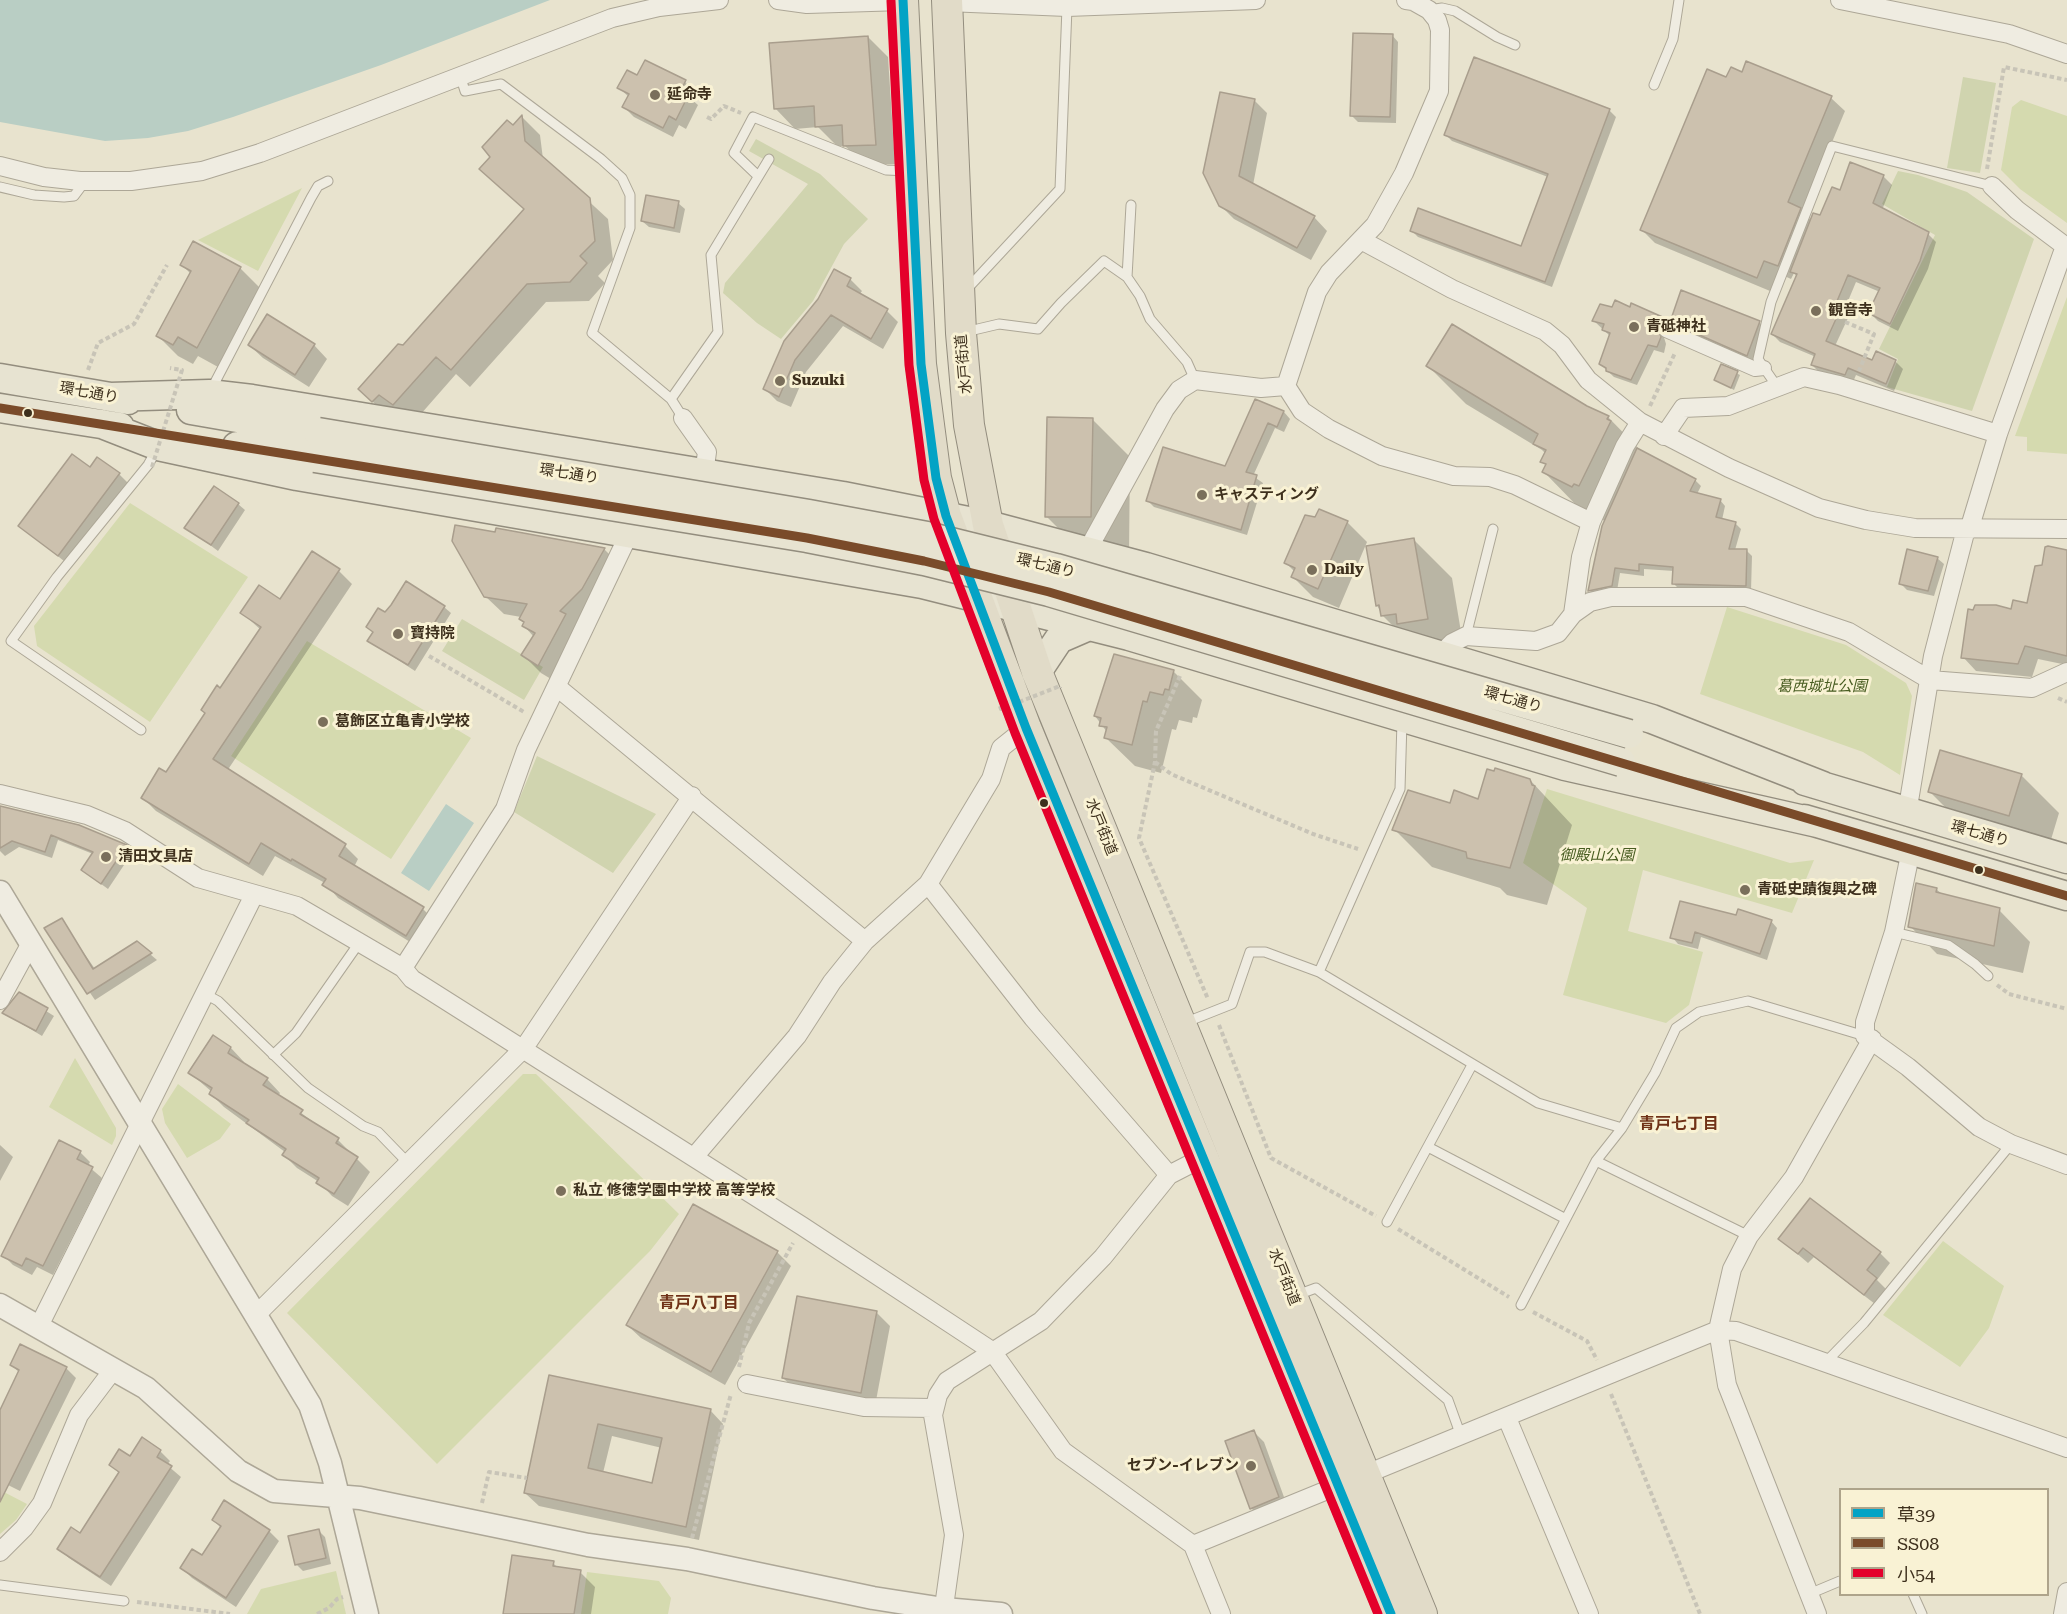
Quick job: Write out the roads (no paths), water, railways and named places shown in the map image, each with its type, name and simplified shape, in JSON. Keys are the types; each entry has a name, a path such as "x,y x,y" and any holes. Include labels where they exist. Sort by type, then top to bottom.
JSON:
{"highway":[{"name":"水戸街道","path":"903,0 921,364 936,478 946,516 1026,728 1204,1157 1350,1481 1422,1614"},
{"name":"水戸街道","path":"947,1 961,333 969,425 988,525 1015,607 1049,680 1182,1024 1292,1297 1391,1614"}],"main road":[{"name":"環七通り","path":"0,378 110,397 316,445 924,561 1048,592 2067,896"},
{"path":"110,397 209,394 252,399 843,496 988,525 1146,567 1652,719 1722,744 1823,786"},
{"name":"環七通り","path":"0,408 102,424 316,445 797,512 927,536 1056,568 1629,734 1823,786 2067,859"},
{"path":"102,424 155,456 297,476 823,565 922,584 1129,636 1565,766 1822,824"},
{"path":"823,565 850,563 859,559 869,520 864,512 843,496"},
{"path":"1129,636 1118,624 1117,611 1125,583 1146,567"},
{"path":"1049,680 1059,639 1089,627"}],"street":[{"path":"0,166 44,177 80,181 131,181 202,171 260,153 612,18 660,7 718,0"},
{"path":"778,0 807,4 903,0"},
{"path":"947,1 1067,7 1257,0"},
{"path":"1286,386 1317,292 1329,273 1375,225 1404,173 1439,91 1440,30 1437,20 1429,10 1413,1 1406,0"},
{"path":"1840,0 2009,34 2067,54"},
{"path":"1907,813 1933,656 1967,529 2065,246 1988,185"},
{"path":"1361,240 1452,290 1545,331 1562,345 1588,380 1645,414 1664,436 1819,508 1895,525 1967,529 2067,529"},
{"path":"1666,330 1755,369 1764,368"},
{"path":"1664,436 1683,408 1728,406 1804,377 1852,389 1998,434"},
{"path":"1087,551 1165,409 1179,390 1195,380 1261,388 1286,386"},
{"path":"1286,386 1302,411 1329,429 1382,456 1454,476 1490,477 1515,485 1591,522"},
{"path":"1573,615 1581,557 1591,522 1625,446 1645,414"},
{"path":"683,418 707,452 704,474"},
{"path":"403,968 506,809 526,750 629,534"},
{"path":"1440,655 1452,643 1466,636 1536,641 1558,633 1573,615 1590,602 1611,597 1746,597 1849,632 1930,680 2032,688 2067,672"},
{"path":"557,687 865,941"},
{"path":"694,1157 797,1036 832,981 865,941 928,884 991,779 1001,748 1026,728"},
{"path":"0,794 87,814 125,831 198,878 297,906 403,968 412,979 694,1157 992,1351 1063,1450 1193,1545 1221,1614"},
{"path":"257,1314 524,1048 692,796"},
{"path":"1911,850 1894,933 1865,1022 1869,1037 1979,1127 2012,1144 2067,1165"},
{"path":"928,884 1033,1018 1169,1175"},
{"path":"0,892 310,1405 322,1432 367,1614"},
{"path":"39,1326 254,895"},
{"path":"0,1000 31,943"},
{"path":"1817,1614 1727,1385 1718,1330 1732,1269 1749,1236 1794,1177 1828,1120 1869,1037"},
{"path":"944,1612 954,1535 933,1408 938,1395 947,1381 1041,1321 1103,1257 1169,1175 1204,1157"},
{"path":"0,1305 146,1388 210,1447 254,1481 274,1491 339,1496 588,1545 687,1559 944,1612 1001,1614"},
{"path":"1193,1545 1718,1330 1736,1331 2067,1448"},
{"path":"0,1552 24,1528 42,1503 79,1415 113,1370"},
{"path":"747,1384 864,1407 933,1408"},
{"path":"1507,1418 1589,1614"},
{"path":"2063,1614 2067,1593"}],"lane":[{"path":"1654,85 1673,39 1678,0"},
{"path":"960,296 1060,189 1067,7"},
{"path":"1429,10 1442,8 1455,11 1497,37 1515,45"},
{"path":"459,75 465,91 501,84 601,159 622,178 630,195 630,228 592,333 671,399 683,418"},
{"path":"758,176 734,153 753,117 886,170 911,171"},
{"path":"1778,388 1758,359 1771,302 1832,146 1988,185"},
{"path":"671,399 718,332 711,255 769,159"},
{"path":"0,188 34,195 64,197 74,196 80,188 80,181"},
{"path":"209,394 311,198 318,186 328,181"},
{"path":"1127,277 1131,205"},
{"path":"961,333 999,324 1038,329 1104,261 1127,277 1140,296 1150,319 1187,362 1195,380"},
{"path":"141,730 11,641 57,577 155,456"},
{"path":"1466,636 1493,529"},
{"path":"1319,972 1400,789 1402,717"},
{"path":"1894,933 1948,945 1976,964 1988,976"},
{"path":"273,1055 296,1033 359,943"},
{"path":"1182,1024 1232,1004 1250,952 1264,952 1319,972 1472,1065 1538,1102 1622,1128"},
{"path":"205,994 218,1001 308,1088 363,1126 378,1132 409,1164"},
{"path":"1521,1305 1564,1218 1596,1161 1622,1128 1655,1073 1676,1028 1699,1012 1748,1001 1869,1037"},
{"path":"1387,1222 1472,1065"},
{"path":"1824,1364 1864,1323 2012,1144"},
{"path":"1428,1147 1564,1218"},
{"path":"1596,1161 1749,1236"},
{"path":"1292,1297 1316,1288 1448,1400 1461,1436"},
{"path":"1809,1594 1839,1581"},
{"path":"0,1585 124,1600"},
{"path":"1915,1596 1922,1614"}],"place":[{"name":"延命寺","path":"655,95"},
{"name":"観音寺","path":"1816,311"},
{"name":"青砥神社","path":"1634,327"},
{"name":"Suzuki","path":"780,381"},
{"name":"キャスティング","path":"1202,495"},
{"name":"Daily","path":"1312,570"},
{"name":"寶持院","path":"398,634"},
{"name":"葛飾区立亀青小学校","path":"323,722"},
{"name":"清田文具店","path":"106,857"},
{"name":"青砥史蹟復興之碑","path":"1745,890"},
{"name":"私立 修徳学園中学校 高等学校","path":"561,1191"},
{"name":"セブン-イレブン","path":"1251,1466"}],"district":[{"name":"青戸七丁目","path":"1679,1124"},
{"name":"青戸八丁目","path":"699,1303"}],"park label":[{"name":"葛西城址公園","path":"1822,687"},
{"name":"御殿山公園","path":"1597,856"}]}
